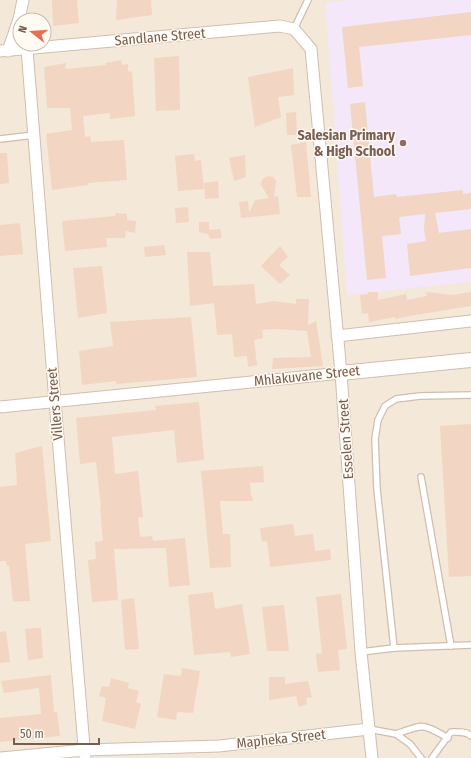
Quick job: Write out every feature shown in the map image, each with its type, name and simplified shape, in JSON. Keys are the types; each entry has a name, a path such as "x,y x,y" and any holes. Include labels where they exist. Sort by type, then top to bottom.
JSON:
{"street":[{"path":"4,51 19,19 23,0"},
{"name":"Sandlane Street","path":"52,47 280,26 294,29"},
{"name":"Esselen Street","path":"294,29 311,49 341,373 361,652 372,758"},
{"name":"Villers Street","path":"27,52 85,754"},
{"path":"337,336 471,321"},
{"name":"Mhlakuvane Street","path":"0,407 471,360"},
{"name":"Mapheka Street","path":"1,758 219,746 369,729"}],"lane":[{"path":"294,29 308,0"},
{"path":"0,138 34,135"},
{"path":"394,648 377,489 375,439 378,420 385,406 396,399 420,396 471,395"},
{"path":"421,477 451,646"},
{"path":"361,652 394,648 471,645"},
{"path":"396,734 419,726 430,727 448,738"},
{"path":"369,729 396,734 410,744 421,758"},
{"path":"432,758 452,732 469,733 471,736"}],"shaded area":[{"path":"0,0 471,0 471,758 0,758"},
{"name":"Salesian Primary & High School","path":"349,0 471,0 471,282 347,295 325,3"}],"building":[{"path":"52,0 77,0 79,23 53,26"},
{"path":"117,0 151,0 152,15 116,20"},
{"path":"471,12 471,35 359,47 363,86 348,88 342,27"},
{"path":"179,56 180,110 156,111 154,58"},
{"path":"121,60 122,65 128,64 128,71 132,72 135,116 110,119 110,113 83,116 85,137 90,136 91,142 124,140 127,180 88,183 88,185 52,190 46,134 72,130 70,108 47,108 44,67 66,63 65,69 106,65 106,63"},
{"path":"293,68 294,95 278,97 281,117 255,127 248,77"},
{"path":"365,102 374,197 396,194 397,197 463,190 463,194 471,193 471,209 435,213 439,233 471,229 471,268 410,276 407,244 426,241 424,231 425,214 399,217 401,234 382,236 386,278 367,280 350,104"},
{"path":"296,112 297,135 287,135 286,113"},
{"path":"306,142 311,197 297,197 291,145"},
{"path":"0,153 7,153 9,183 0,184"},
{"path":"194,154 195,161 201,160 204,189 178,191 175,156"},
{"path":"245,155 246,177 234,181 229,158"},
{"path":"268,176 273,177 276,181 274,197 278,196 280,214 241,218 239,202 248,201 249,213 255,200 269,198 261,185 262,180"},
{"path":"218,181 219,198 205,199 204,183"},
{"path":"188,207 189,222 176,223 175,208"},
{"path":"116,213 127,214 127,220 136,221 135,233 126,231 125,238 106,238 107,247 65,251 62,221 115,216"},
{"path":"199,222 209,222 209,230 220,229 222,238 210,239 208,234 199,232"},
{"path":"20,223 23,254 0,256 0,225"},
{"path":"164,245 166,255 145,257 144,247"},
{"path":"280,246 288,257 279,265 290,275 280,284 261,266"},
{"path":"187,252 210,252 213,286 254,284 256,304 274,301 296,304 296,299 309,299 308,325 316,321 323,366 272,369 273,358 311,357 307,331 277,329 262,330 263,338 254,340 257,365 248,367 247,356 234,357 232,334 217,335 214,303 190,306"},
{"path":"102,266 107,313 78,318 73,268"},
{"path":"368,292 378,292 378,300 406,294 407,300 427,296 426,292 452,295 471,292 471,306 396,319 395,317 369,322 368,313 362,314 360,295 368,294"},
{"path":"191,317 197,377 116,384 116,381 82,385 79,351 113,346 110,322"},
{"path":"199,402 204,460 177,463 174,430 112,437 115,474 138,471 143,517 138,518 140,537 152,536 153,541 185,538 190,585 169,587 166,548 114,549 118,600 92,602 88,560 96,559 95,542 103,541 101,507 96,462 80,464 76,418 156,410 155,406"},
{"path":"471,424 471,576 449,577 440,426"},
{"path":"42,446 51,541 25,544 30,601 13,602 9,565 7,566 6,561 0,561 0,487 17,485 15,453"},
{"path":"263,466 264,482 250,483 253,501 220,501 223,534 230,534 231,567 210,568 201,471"},
{"path":"293,524 295,536 313,534 315,551 330,549 331,560 270,567 267,541 262,542 260,528"},
{"path":"213,592 215,609 242,604 250,654 231,657 230,652 194,655 188,595"},
{"path":"341,594 347,649 338,650 340,670 318,672 316,654 322,653 316,597"},
{"path":"134,598 139,649 125,650 121,600"},
{"path":"284,605 289,651 267,651 262,607"},
{"path":"41,628 43,658 28,660 25,629"},
{"path":"6,631 10,662 0,663 0,632"},
{"path":"182,668 200,671 193,713 177,712 176,720 157,717 164,674 181,676"},
{"path":"51,675 54,712 57,712 60,736 0,742 0,718 41,714 39,688 4,693 1,681"},
{"path":"269,677 285,677 285,684 308,681 312,697 306,698 307,704 299,707 296,696 269,700"},
{"path":"111,678 129,683 128,688 139,691 136,702 141,704 135,729 102,721 106,698 99,696 102,686 109,687"}],"place":[{"name":"Salesian Primary & High School","path":"403,143"}]}
